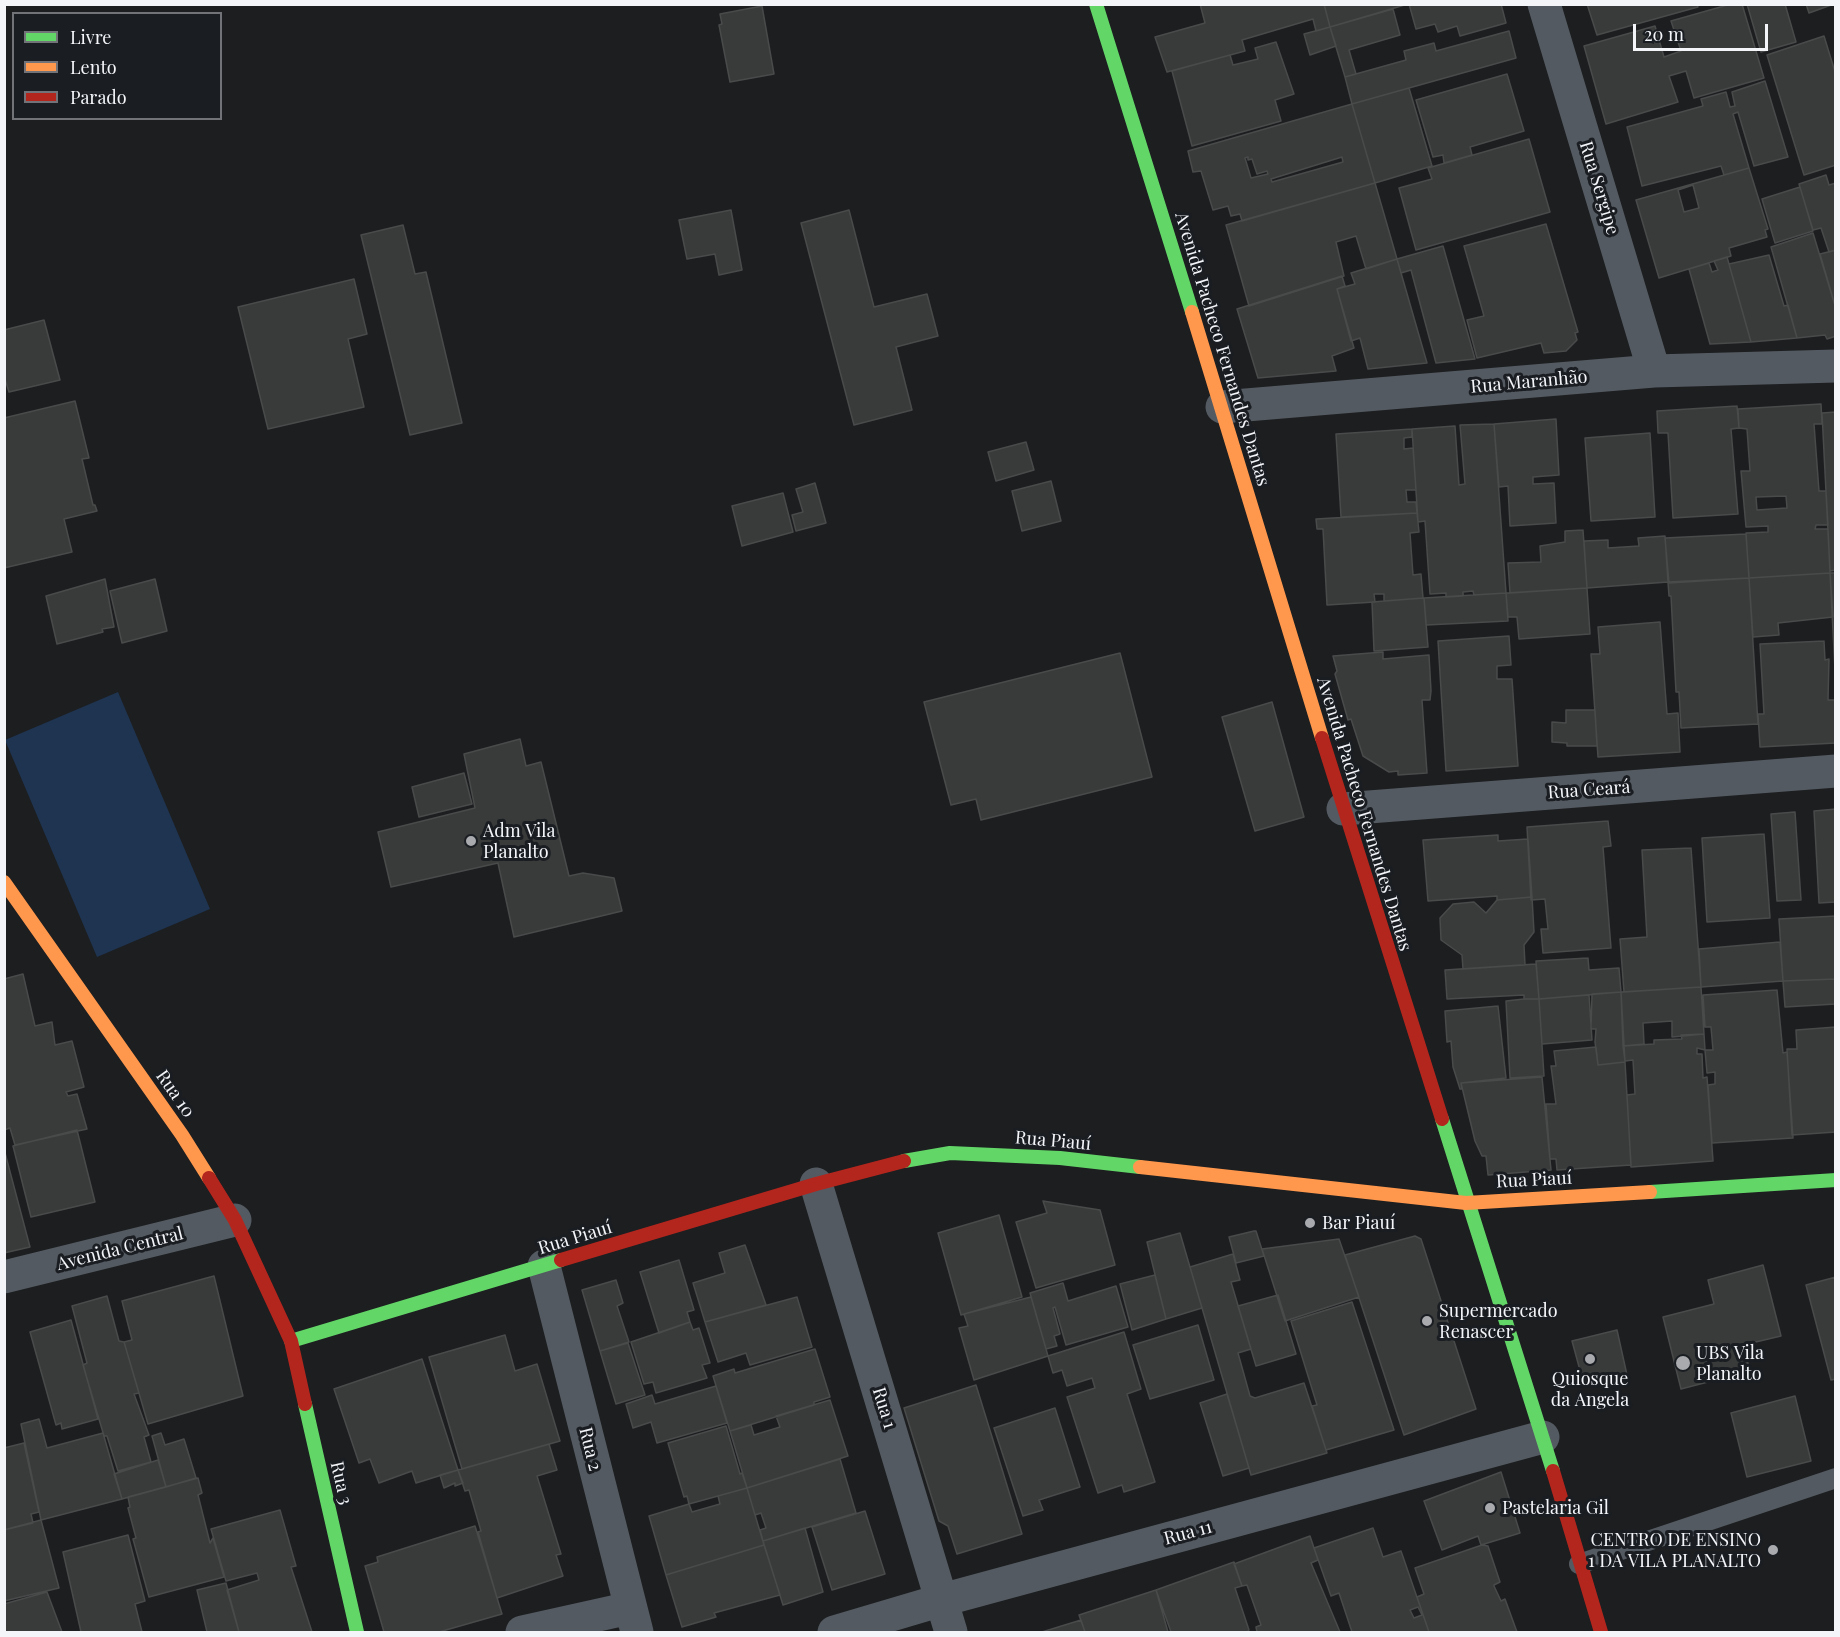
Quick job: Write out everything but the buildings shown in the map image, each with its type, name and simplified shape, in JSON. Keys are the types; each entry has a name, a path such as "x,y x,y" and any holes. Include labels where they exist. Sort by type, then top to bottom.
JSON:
{"street":[{"name":"Avenida Pacheco Fernandes Dantas","path":"1096,4 1222,407 1343,808 1466,1203 1543,1437 1579,1564 1602,1632"},
{"name":"Rua Sergipe","path":"1544,4 1654,372"},
{"name":"Rua Maranhão","path":"1222,407 1654,372 1836,366"},
{"name":"Rua Ceará","path":"1343,808 1836,771"},
{"name":"Rua 10","path":"4,882 182,1135 235,1220 264,1276 291,1341"},
{"name":"Rua Piauí","path":"291,1341 816,1184 899,1162 960,1153 1060,1158 1466,1203 1836,1180"},
{"name":"Rua 1","path":"816,1184 951,1632"},
{"name":"Avenida Central","path":"4,1277 235,1220"},
{"name":"Rua 2","path":"544,1266 633,1620"},
{"name":"Rua 3","path":"291,1341 357,1632"},
{"name":"Rua 11","path":"834,1632 942,1600 1543,1437"},
{"path":"522,1632 633,1620"}],"lane":[{"path":"1579,1564 1836,1478"}],"shaded area":[{"path":"118,692 210,909 97,957 5,740"}],"traffic: fast":[{"path":"1096,4 1192,312"},
{"path":"1442,1119 1553,1471"},
{"path":"904,1161 950,1153 1060,1158 1140,1167"},
{"path":"1650,1192 1836,1180"},
{"path":"291,1341 561,1260"},
{"path":"305,1404 357,1632"}],"traffic: slow":[{"path":"1192,312 1322,738"},
{"path":"4,882 182,1135 209,1178"},
{"path":"1140,1167 1466,1203 1650,1192"}],"traffic: jam":[{"path":"1322,738 1442,1119"},
{"path":"561,1260 816,1184 904,1161"},
{"path":"209,1178 235,1220 291,1341 305,1404"},
{"path":"1553,1471 1601,1632"}],"place":[{"name":"Adm Vila Planalto","path":"471,841"},
{"name":"Bar Piauí","path":"1310,1223"},
{"name":"Supermercado Renascer","path":"1427,1321"},
{"name":"Quiosque da Angela","path":"1590,1359"},
{"name":"UBS Vila Planalto","path":"1683,1363"},
{"name":"Pastelaria Gil","path":"1490,1508"},
{"name":"CENTRO DE ENSINO 1 DA VILA PLANALTO","path":"1773,1550"}]}
